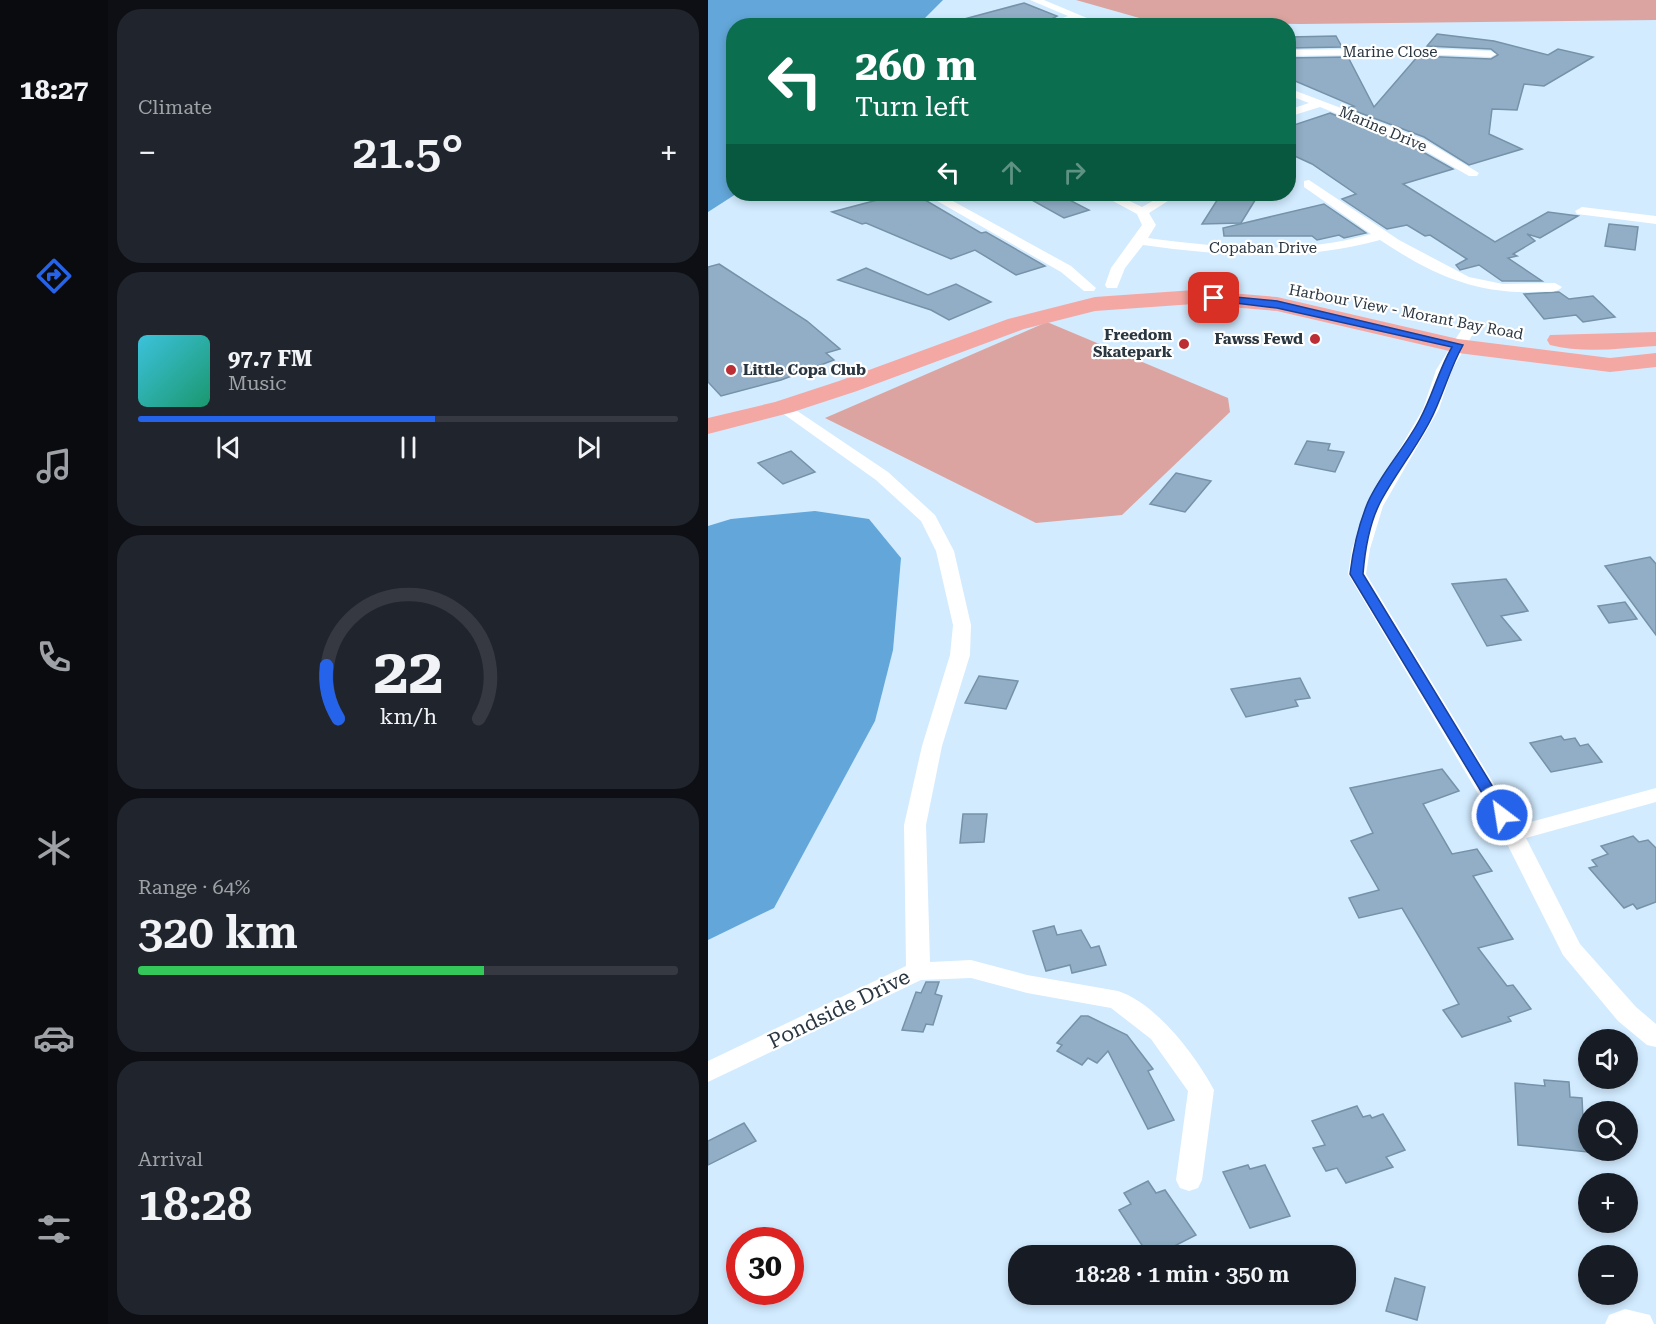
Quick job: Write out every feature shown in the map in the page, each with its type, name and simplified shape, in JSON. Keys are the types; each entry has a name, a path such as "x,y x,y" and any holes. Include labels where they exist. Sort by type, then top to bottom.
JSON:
{"highway":[{"name":"Harbour View - Morant Bay Road","path":"708,411 834,374 1000,312 1101,287 1215,282 1260,285 1324,294 1464,336 1588,342 1656,339"},
{"name":"Harbour View - Morant Bay Road","path":"708,426 784,407 1016,324 1095,304 1194,297 1277,304 1464,336 1610,365 1656,360"}],"street":[{"path":"1035,0 1077,17"},
{"name":"Marine Close","path":"1296,53 1421,51 1491,54"},
{"name":"Marine Drive","path":"1296,94 1419,142 1473,173"},
{"path":"1296,111 1322,103"},
{"path":"1309,184 1382,235 1440,268 1486,286 1555,287"},
{"path":"944,201 1101,287 1120,262 1142,241 1149,225 1142,212 1120,201"},
{"path":"1142,212 1161,201"},
{"path":"1582,212 1656,220"},
{"name":"Copaban Drive","path":"1142,241 1237,250 1309,250 1351,246 1382,235"},
{"path":"1464,336 1443,372 1435,401 1419,432 1375,501 1359,545 1357,574 1513,834 1570,949 1627,1014 1656,1038"},
{"path":"784,407 882,476 929,519 945,551 962,625 960,655 932,746 915,825 918,971"},
{"path":"1513,834 1656,795"},
{"name":"Pondside Drive","path":"708,1072 918,971 971,969 1027,984 1118,1000 1160,1032 1201,1090 1189,1180"},
{"path":"1618,1324 1625,1322 1640,1324"}],"shaded area":[{"path":"1076,0 1656,0 1656,20 1300,24 1296,24 1296,18 1139,18"},
{"path":"1047,322 1228,398 1230,412 1122,515 1036,523 825,418"}],"water":[{"path":"708,0 943,0 925,18 726,18 726,200 708,212"},
{"path":"815,511 869,519 901,558 893,650 875,721 774,908 708,940 708,526 731,519"}],"building":[{"path":"1024,3 1057,16 1053,18 968,18"},
{"path":"1437,34 1494,41 1548,55 1558,49 1593,57 1544,86 1524,84 1517,110 1492,109 1489,134 1522,149 1469,165 1424,137 1347,108 1354,106 1296,81 1296,58 1348,57 1374,107 1418,56 1491,59 1498,55 1491,49 1427,46"},
{"path":"1336,36 1342,47 1296,48 1296,37"},
{"path":"1330,113 1414,147 1453,169 1403,184 1495,242 1548,212 1578,216 1540,238 1527,234 1535,241 1513,254 1517,256 1508,258 1542,281 1502,281 1479,265 1460,270 1456,265 1467,259 1430,235 1425,236 1407,225 1387,229 1342,199 1356,194 1312,164 1296,157 1296,124"},
{"path":"874,201 927,201 981,233 986,232 1045,266 1016,275 975,250 951,259 866,223 862,224 832,212"},
{"path":"1034,201 1072,201 1089,210 1064,218"},
{"path":"1217,201 1255,201 1241,223 1202,224"},
{"path":"1324,204 1366,233 1344,238 1339,235 1317,240 1312,236 1224,236 1223,228"},
{"path":"1609,224 1638,227 1635,250 1605,246"},
{"path":"719,264 807,321 840,349 826,353 834,360 781,380 721,396 708,382 708,267"},
{"path":"866,268 928,295 956,284 991,302 949,320 931,310 838,280"},
{"path":"1559,292 1569,299 1593,296 1615,317 1583,322 1576,315 1544,319 1524,294"},
{"path":"1307,441 1330,444 1328,450 1344,452 1335,472 1295,464"},
{"path":"791,451 815,472 783,484 758,463"},
{"path":"1176,473 1211,481 1185,512 1150,504"},
{"path":"1650,557 1656,564 1656,635 1605,566"},
{"path":"1506,579 1528,611 1501,616 1521,640 1487,646 1452,584"},
{"path":"1625,602 1637,619 1609,623 1598,606"},
{"path":"979,676 1018,681 1006,709 965,703"},
{"path":"1300,678 1310,698 1295,700 1298,706 1246,717 1231,689"},
{"path":"1561,736 1564,740 1575,738 1580,746 1588,744 1602,762 1551,772 1530,743"},
{"path":"1442,769 1459,791 1423,804 1452,854 1477,849 1492,871 1473,876 1513,939 1478,948 1507,986 1513,985 1531,1009 1508,1017 1511,1021 1462,1037 1443,1010 1459,1004 1402,908 1359,918 1349,898 1379,890 1351,841 1373,833 1350,788"},
{"path":"963,814 987,814 984,842 960,843"},
{"path":"1633,836 1639,842 1648,840 1656,848 1656,902 1637,909 1633,904 1624,908 1589,868 1597,866 1592,860 1608,854 1601,846"},
{"path":"1054,926 1057,935 1081,930 1091,948 1099,946 1106,965 1072,973 1070,965 1046,971 1033,931"},
{"path":"926,982 939,982 935,994 942,996 933,1025 926,1024 923,1032 902,1030 916,992 921,993"},
{"path":"1081,1016 1088,1016 1127,1035 1153,1069 1148,1071 1174,1120 1148,1129 1108,1051 1097,1063 1088,1058 1082,1065 1057,1051 1062,1045 1057,1043"},
{"path":"1544,1080 1569,1082 1570,1097 1582,1098 1582,1101 1578,1101 1578,1151 1518,1145 1515,1083 1545,1086"},
{"path":"1357,1106 1363,1117 1370,1115 1372,1118 1383,1114 1405,1150 1386,1157 1393,1167 1346,1183 1337,1168 1326,1171 1313,1148 1325,1145 1312,1121"},
{"path":"744,1123 756,1141 708,1165 708,1141"},
{"path":"1248,1165 1250,1169 1265,1165 1290,1216 1250,1228 1223,1172"},
{"path":"1148,1181 1156,1193 1165,1190 1196,1235 1176,1245 1142,1245 1119,1210 1131,1204 1124,1193"},
{"path":"1395,1278 1425,1287 1417,1320 1386,1311"}],"place":[{"name":"Fawss Fewd","path":"1315,339"},
{"name":"Freedom Skatepark","path":"1184,344"},
{"name":"Little Copa Club","path":"731,370"}],"route":[{"path":"1214,298 1277,304 1458,345 1443,372 1435,401 1419,432 1375,501 1359,545 1357,574 1502,815"}]}
